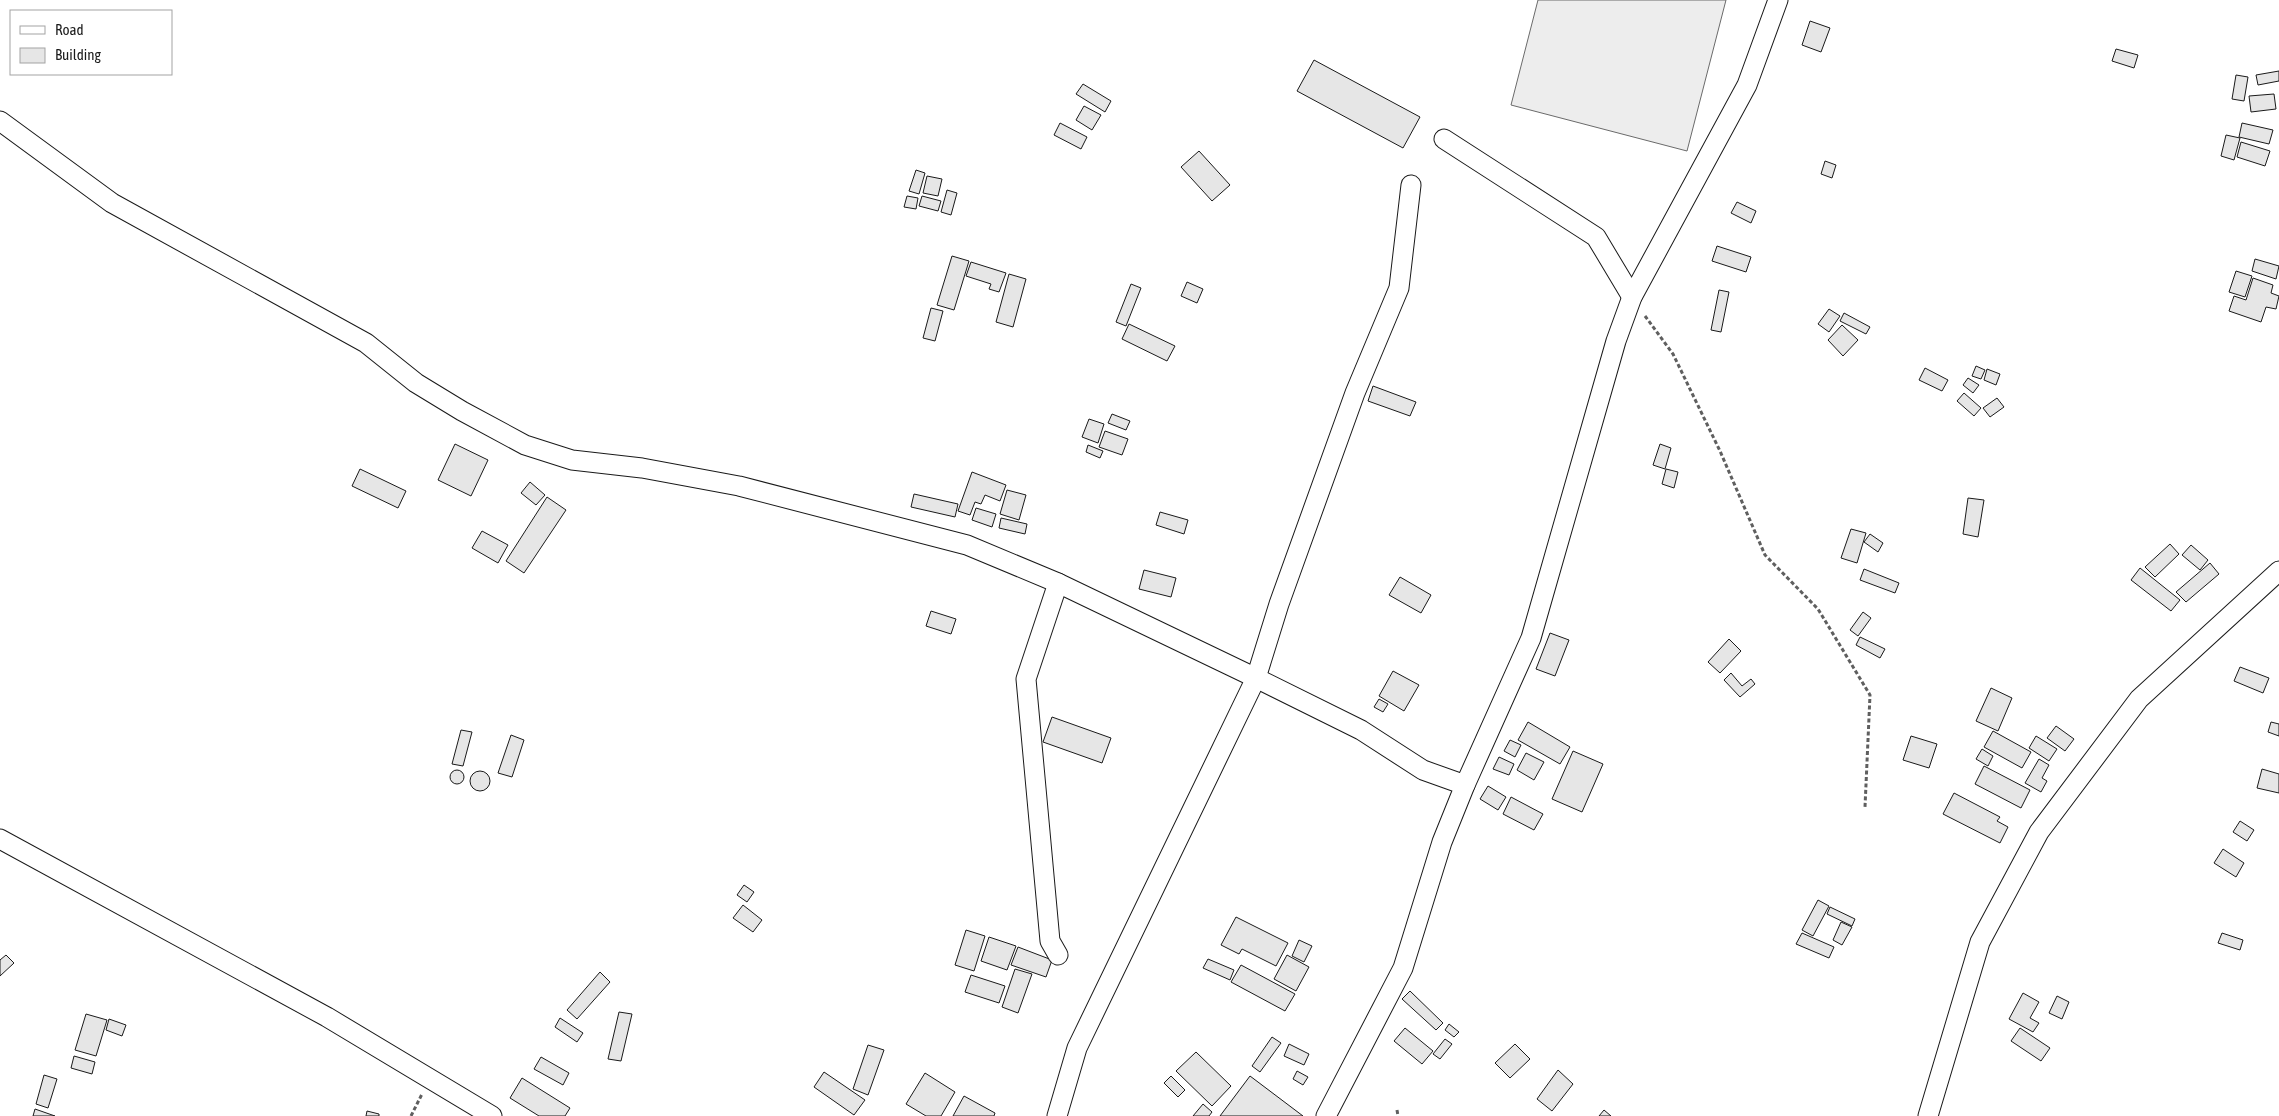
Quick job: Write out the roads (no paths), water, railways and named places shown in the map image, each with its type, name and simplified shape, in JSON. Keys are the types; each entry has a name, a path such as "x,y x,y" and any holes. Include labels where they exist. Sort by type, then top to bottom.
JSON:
{"street":[{"path":"1326,1116 1403,968 1442,842 1464,785 1530,638 1616,340 1632,297 1747,85 1778,0"},
{"path":"0,120 112,203 366,343 416,383 462,412 525,445 572,460 642,468 739,486 966,545 1058,584 1256,678 1361,730 1423,770 1464,785"},
{"path":"1444,139 1596,237 1632,297"},
{"path":"1057,1116 1077,1048 1256,678 1279,604 1355,393 1399,288 1410,185"},
{"path":"1928,1116 1980,942 2040,832 2139,699 2279,571"},
{"path":"1058,584 1026,679 1050,941 1058,955"},
{"path":"0,839 327,1017 492,1116"}]}
